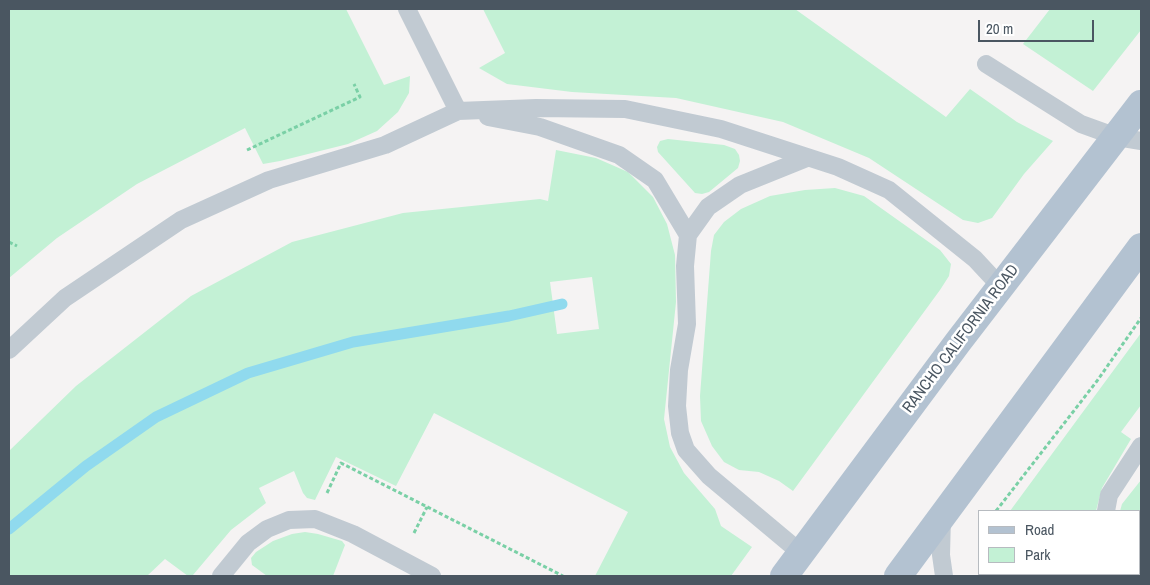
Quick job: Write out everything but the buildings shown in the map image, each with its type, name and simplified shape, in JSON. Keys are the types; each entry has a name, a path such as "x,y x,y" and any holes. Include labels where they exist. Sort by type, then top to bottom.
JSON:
{"main road":[{"name":"RANCHO CALIFORNIA ROAD","path":"784,576 1001,287 1129,139 1141,104"},
{"path":"898,576 1141,248"}],"lane":[{"path":"407,9 458,111"},
{"path":"986,64 1081,124 1129,139"},
{"path":"9,350 65,298 181,220 269,180 385,145 458,111 536,108 625,109 721,129 838,168 889,190 975,259 1001,287"},
{"path":"458,111 540,127 619,156 655,180 688,235"},
{"path":"802,553 709,476 686,450 680,434 677,406 679,370 687,324 685,266 688,235 708,207 740,185 808,158"},
{"path":"1106,510 1109,495 1141,446"},
{"path":"942,517 941,555 944,576"},
{"path":"221,576 248,543 267,529 289,520 315,519 353,534 432,576"}],"path":[{"path":"248,150 360,97 354,84"},
{"path":"9,242 17,246"},
{"path":"997,510 1097,381 1141,318"},
{"path":"315,519 341,463 564,576"}],"green space":[{"path":"9,9 346,9 384,85 410,76 409,93 398,112 377,131 348,144 280,161 263,164 245,128 137,184 57,238 9,278"},
{"path":"483,9 795,9 946,117 970,89 1017,122 1053,141 1024,174 992,218 978,223 963,220 869,158 783,122 676,98 572,92 507,84 479,68 505,53"},
{"path":"1050,9 1141,9 1141,30 1093,91 1023,44"},
{"path":"668,139 724,145 735,149 740,161 738,168 709,192 695,193 658,152 657,147 660,141"},
{"path":"556,150 596,158 628,172 653,197 667,224 675,255 676,302 664,419 670,447 684,473 715,509 721,526 752,547 731,576 595,576 628,512 434,413 396,486 336,457 315,500 307,498 303,493 294,471 259,488 266,503 231,530 193,575 188,576 165,559 147,576 9,576 9,451 76,386 191,296 292,242 403,213 540,199 548,201","holes":["592,277 599,329 557,334 550,282"]},
{"path":"835,188 864,196 940,250 951,264 949,276 940,290 793,491 779,481 759,472 739,470 724,462 712,446 701,421 700,396 711,251 714,235 724,222 741,209 770,196 805,190"},
{"path":"1141,333 1141,405 1121,432 1131,439 1102,488 1096,510 1011,510"},
{"path":"1141,480 1141,518 1140,510 1120,510 1122,504"},
{"path":"305,532 342,541 345,545 333,576 267,576 252,565 251,558 256,552 273,541 292,534"}],"waterway":[{"path":"9,529 86,466 156,417 248,373 353,342 509,316 562,304"}]}
